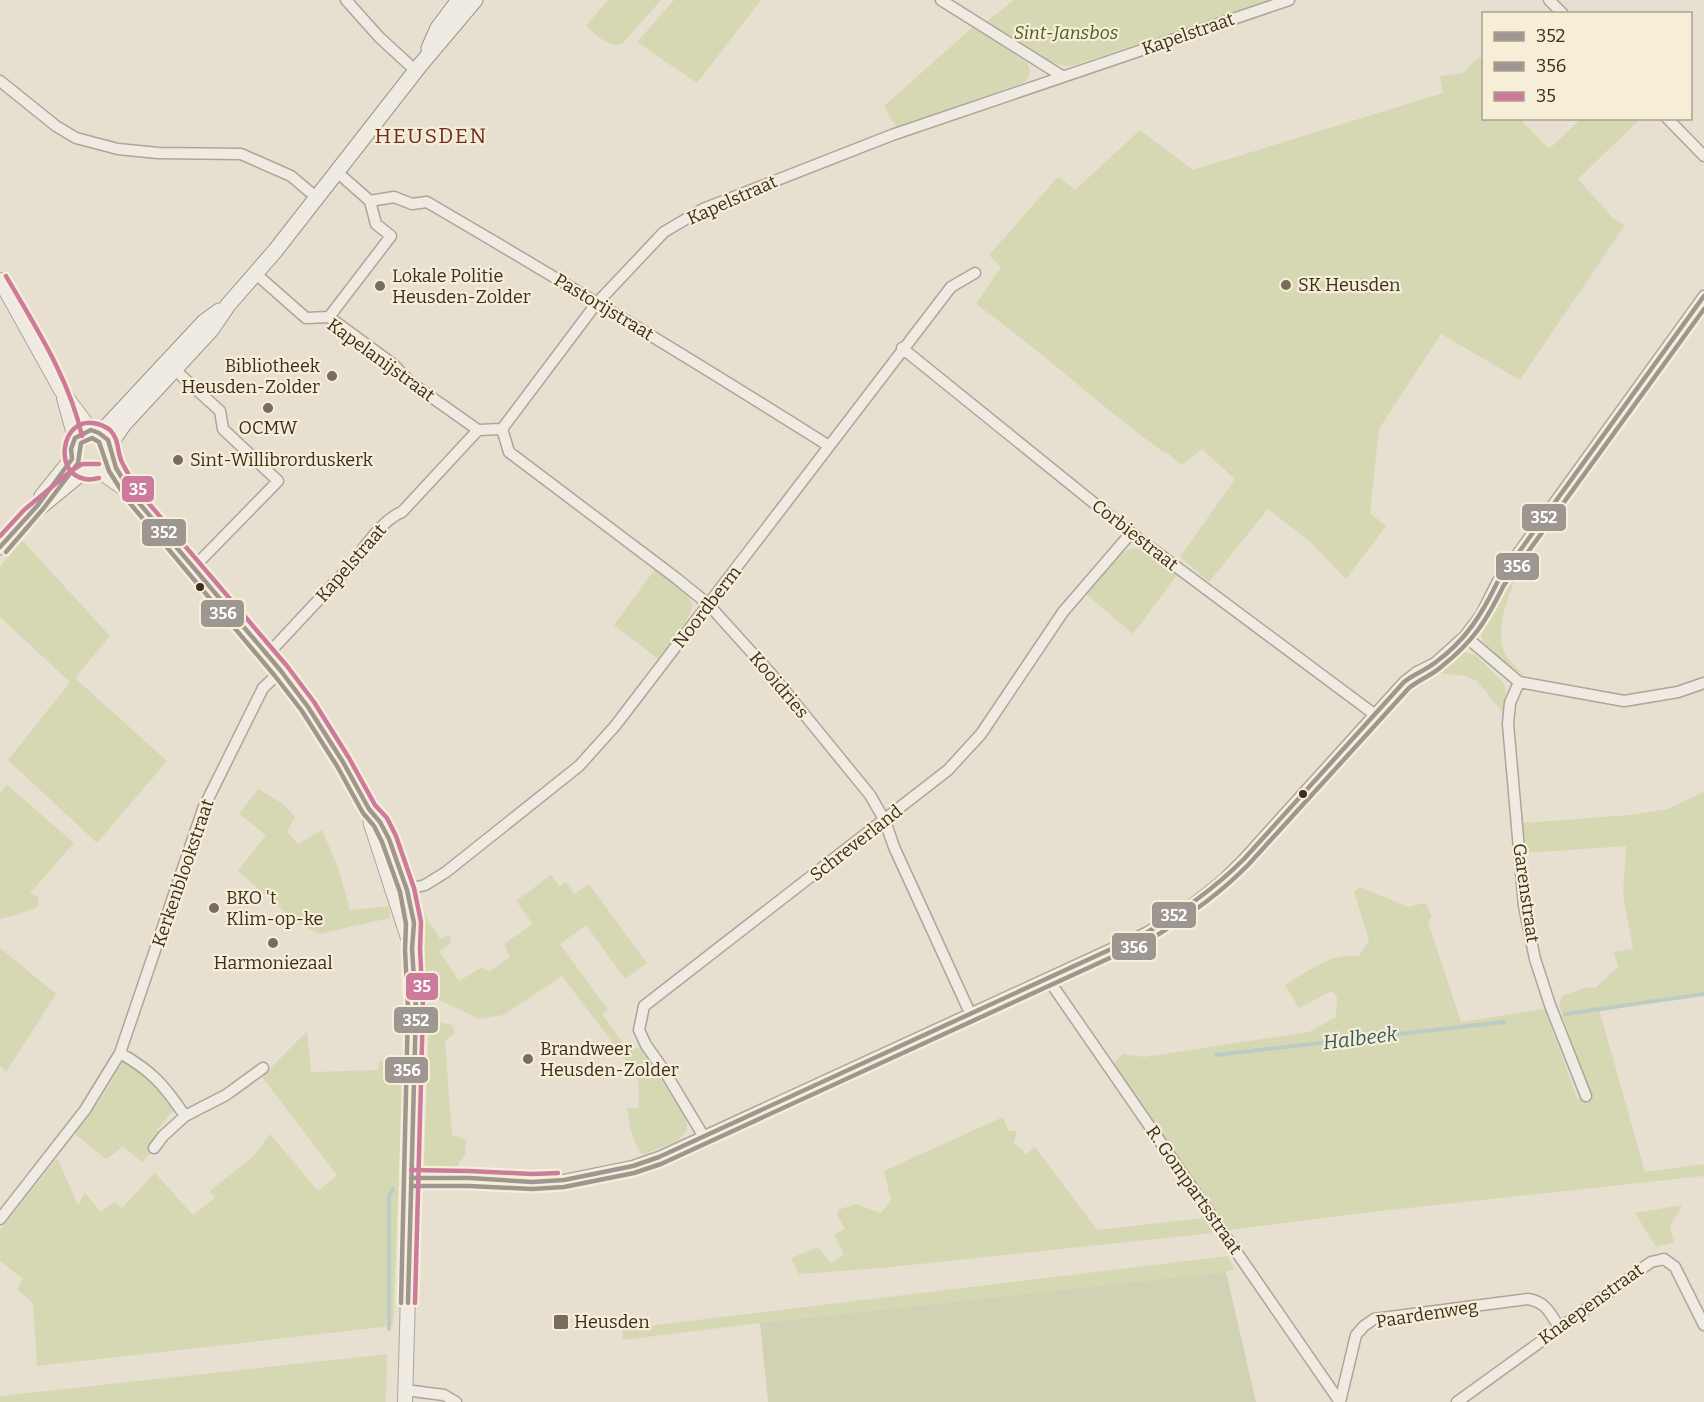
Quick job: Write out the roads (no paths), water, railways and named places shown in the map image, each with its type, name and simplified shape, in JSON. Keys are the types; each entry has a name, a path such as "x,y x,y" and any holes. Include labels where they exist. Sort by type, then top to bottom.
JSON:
{"main road":[{"path":"418,68 438,28 459,0"},
{"path":"29,516 91,471 105,466 124,424 211,330 228,304 256,274 418,68 475,0"},
{"path":"91,471 75,464 72,459 71,449 75,438 95,431 112,421 204,322 228,304"},
{"path":"95,431 111,450"},
{"path":"0,547 29,516 72,459"}],"street":[{"path":"346,0 379,37 418,68"},
{"path":"941,0 1062,76"},
{"name":"Kapelstraat","path":"502,429 596,304 664,232 703,209 892,135 1289,0"},
{"path":"1549,0 1561,12"},
{"path":"0,81 56,126 76,138 128,150 158,153 241,154 291,177 317,198"},
{"path":"1669,120 1704,156"},
{"path":"329,317 391,236 376,224 370,201 337,172"},
{"name":"Pastorijstraat","path":"370,201 394,197 412,204 427,202 534,264 829,446"},
{"name":"Noordberm","path":"401,891 425,885 446,872 579,766 615,726 902,348 951,287 975,273"},
{"name":"Kapelanijstraat","path":"256,274 306,318 329,317 393,364 410,382 478,430"},
{"path":"0,280 61,390 95,431"},
{"path":"411,1178 469,1178 532,1182 564,1180 633,1166 704,1137 1048,979 1146,933 1189,907 1244,860 1404,682 1435,663 1465,636 1481,615 1498,581 1704,296"},
{"name":"Corbiestraat","path":"902,348 1131,532 1374,714"},
{"path":"175,370 220,411 223,429 278,481 194,567"},
{"path":"61,390 75,438"},
{"path":"478,430 502,429"},
{"name":"Kooidries","path":"502,429 509,452 708,604 773,676 870,795 885,821 894,847 970,1013"},
{"name":"Kapelstraat","path":"267,655 354,562 361,550 387,522 402,512 478,430"},
{"path":"111,450 134,497 281,671 308,707 343,762 369,809 371,824 401,891 403,925 412,949 417,1008 405,1396 444,1395 456,1402"},
{"path":"91,471 134,497"},
{"name":"Schreverland","path":"704,1137 646,1045 639,1030 644,1006 948,770 981,734 1063,612 1131,532"},
{"path":"1465,636 1519,682 1624,701 1678,692 1704,683"},
{"name":"Kerkenblookstraat","path":"0,1219 86,1110 120,1053 203,809 263,688 281,671"},
{"name":"Garenstraat","path":"1519,682 1510,703 1508,724 1524,906 1535,960 1586,1096"},
{"name":"R. Gompartsstraat","path":"1048,979 1340,1402"},
{"path":"120,1053 143,1066 156,1078 185,1116"},
{"path":"154,1148 163,1136 185,1116 226,1095 264,1068"},
{"name":"Knaepenstraat","path":"1457,1402 1651,1262 1664,1259 1675,1267 1704,1325"},
{"name":"Paardenweg","path":"1340,1402 1356,1335 1374,1318 1528,1299 1539,1301 1545,1306 1559,1327"}],"waterway":[{"name":"Halbeek","path":"1565,1014 1704,994"},
{"name":"Halbeek","path":"1216,1055 1504,1022"},
{"name":"Halbeek","path":"389,1329 389,1196 393,1189"}],"place":[{"name":"SK Heusden","path":"1286,285"},
{"name":"Lokale Politie Heusden-Zolder","path":"380,286"},
{"name":"Bibliotheek Heusden-Zolder","path":"332,376"},
{"name":"OCMW","path":"268,408"},
{"name":"Sint-Willibrorduskerk","path":"178,460"},
{"name":"BKO 't Klim-op-ke","path":"214,908"},
{"name":"Harmoniezaal","path":"273,943"},
{"name":"Brandweer Heusden-Zolder","path":"528,1059"},
{"name":"Heusden","path":"561,1322"}],"district":[{"name":"HEUSDEN","path":"431,136"}],"park label":[{"name":"Sint-Jansbos","path":"1066,33"}]}
